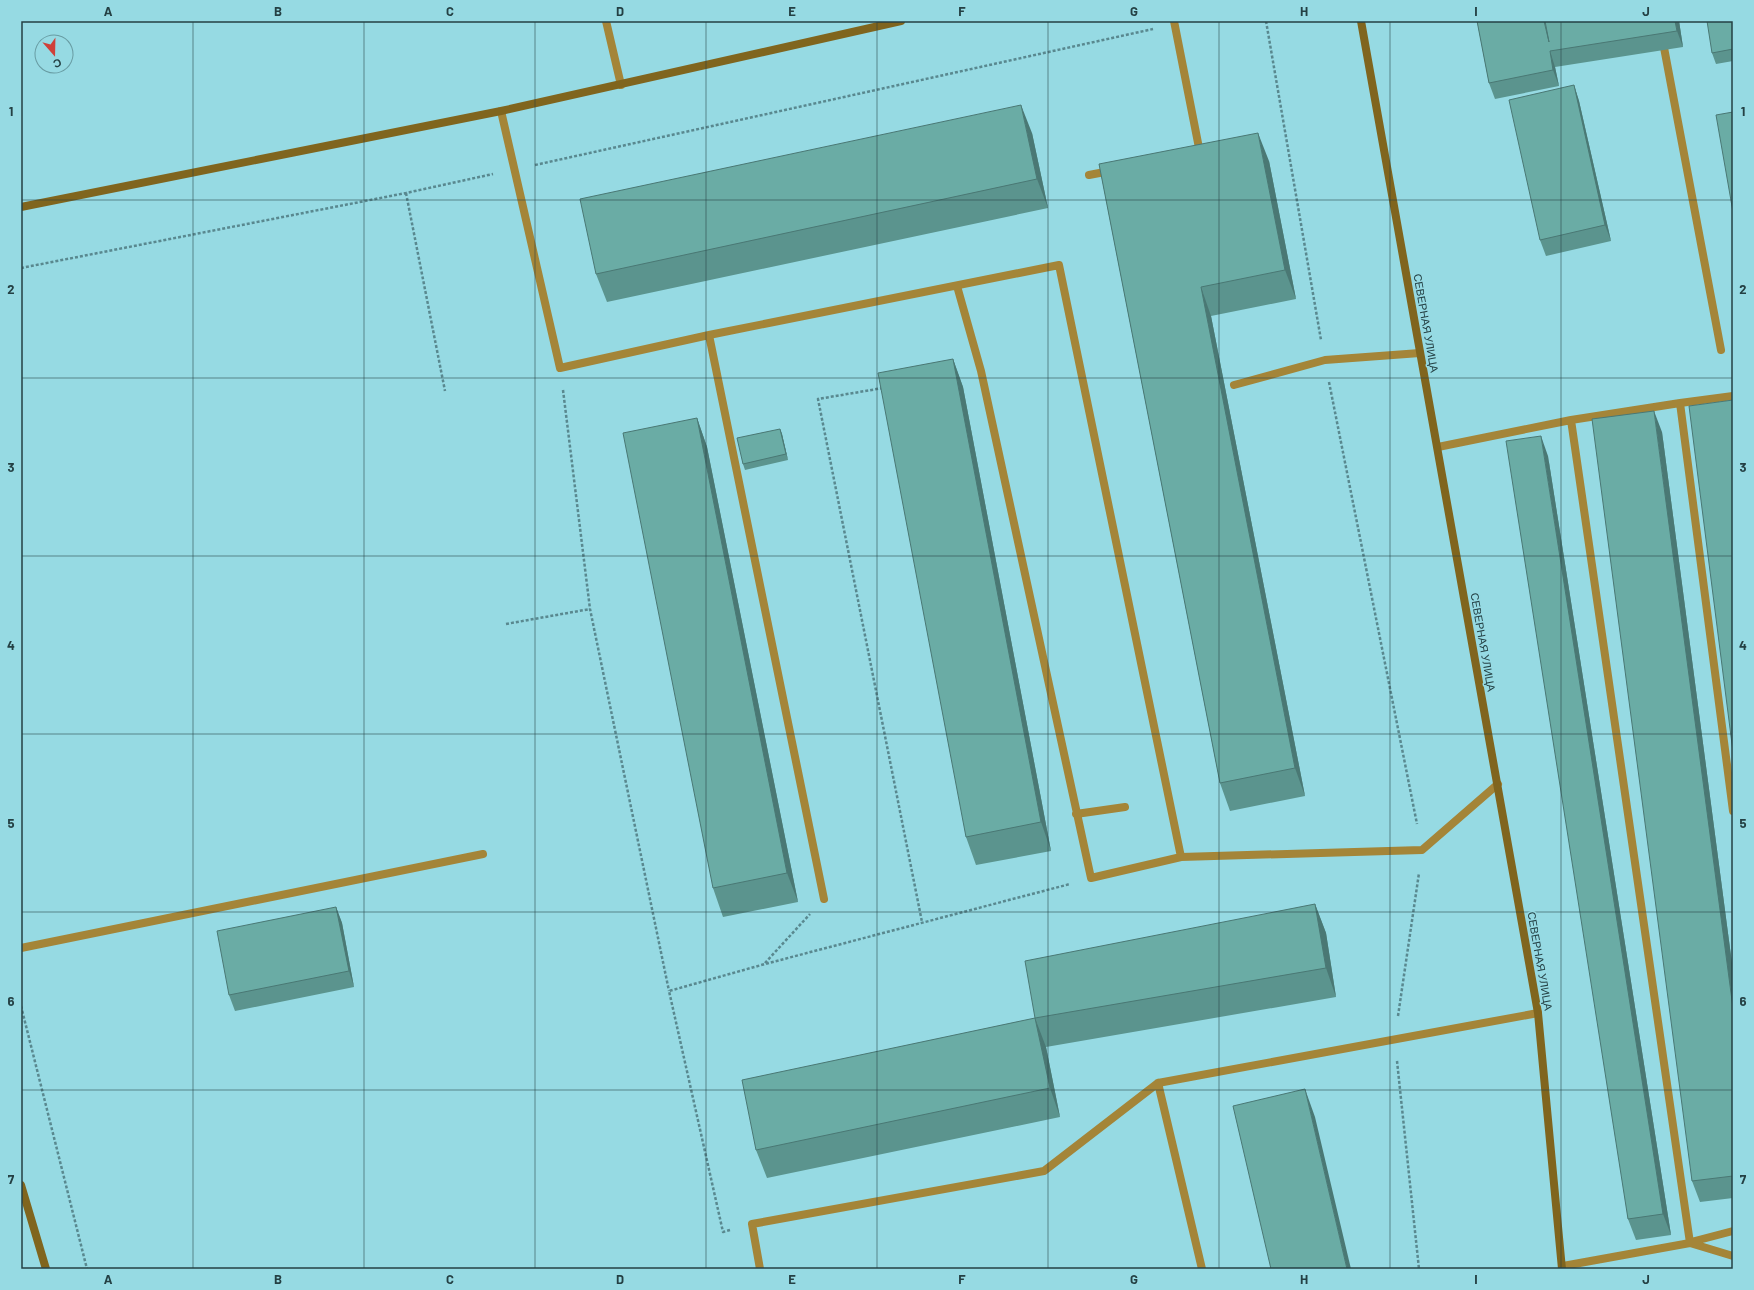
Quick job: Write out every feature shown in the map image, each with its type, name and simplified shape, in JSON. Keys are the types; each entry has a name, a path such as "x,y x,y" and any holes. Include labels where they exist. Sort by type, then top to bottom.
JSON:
{"street":[{"path":"21,207 502,111 901,21"},
{"name":"СЕВЕРНАЯ УЛИЦА","path":"1360,21 1438,447 1538,1013 1563,1267"},
{"path":"21,1185 46,1269"}],"lane":[{"path":"606,21 621,85"},
{"path":"1659,21 1721,350"},
{"path":"1174,22 1200,153 1193,154"},
{"path":"502,111 560,368 709,335 1059,265 1181,856"},
{"path":"1089,175 1119,169"},
{"path":"957,286 981,371 1076,814 1092,878 1181,856 1422,850 1498,784"},
{"path":"709,335 824,899"},
{"path":"1234,384 1325,360 1420,353"},
{"path":"1438,447 1572,420 1733,396"},
{"path":"1680,403 1733,811"},
{"path":"1572,420 1690,1242"},
{"path":"1076,814 1125,807"},
{"path":"21,948 483,854"},
{"path":"760,1269 752,1224 1044,1171 1158,1083 1538,1013"},
{"path":"1158,1083 1202,1269"},
{"path":"1563,1267 1690,1242 1733,1231"},
{"path":"1690,1242 1733,1256"}],"path":[{"path":"1266,21 1325,360 1422,850 1395,1040 1419,1269"},
{"path":"21,268 406,193 515,170 1174,22"},
{"path":"406,193 445,391"},
{"path":"560,368 590,609 669,991 723,1232 752,1224"},
{"path":"888,387 818,399 922,922"},
{"path":"506,624 590,609"},
{"path":"669,991 922,922 1092,878"},
{"path":"765,964 824,899"},
{"path":"21,1006 87,1269"}],"building":[{"path":"1477,21 1544,21 1549,42 1545,21 1675,21 1677,31 1550,51 1553,70 1489,83"},
{"path":"1707,21 1733,21 1733,49 1712,53"},
{"path":"1574,85 1605,225 1540,240 1509,100"},
{"path":"1021,105 1037,179 596,274 580,199"},
{"path":"1733,112 1733,212 1716,115"},
{"path":"1258,133 1285,270 1201,287 1295,768 1220,783 1099,164"},
{"path":"953,359 1041,822 966,837 878,373"},
{"path":"1733,400 1733,752 1689,406"},
{"path":"1654,411 1733,1008 1733,1176 1692,1181 1592,419"},
{"path":"697,418 787,873 713,888 623,433"},
{"path":"780,429 786,454 743,464 737,438"},
{"path":"1541,436 1663,1214 1628,1219 1506,441"},
{"path":"1315,904 1326,968 1035,1018 1025,961"},
{"path":"336,907 349,971 229,995 217,931"},
{"path":"1035,1018 1050,1088 756,1150 742,1080"},
{"path":"1305,1089 1347,1269 1271,1269 1233,1106"}]}
